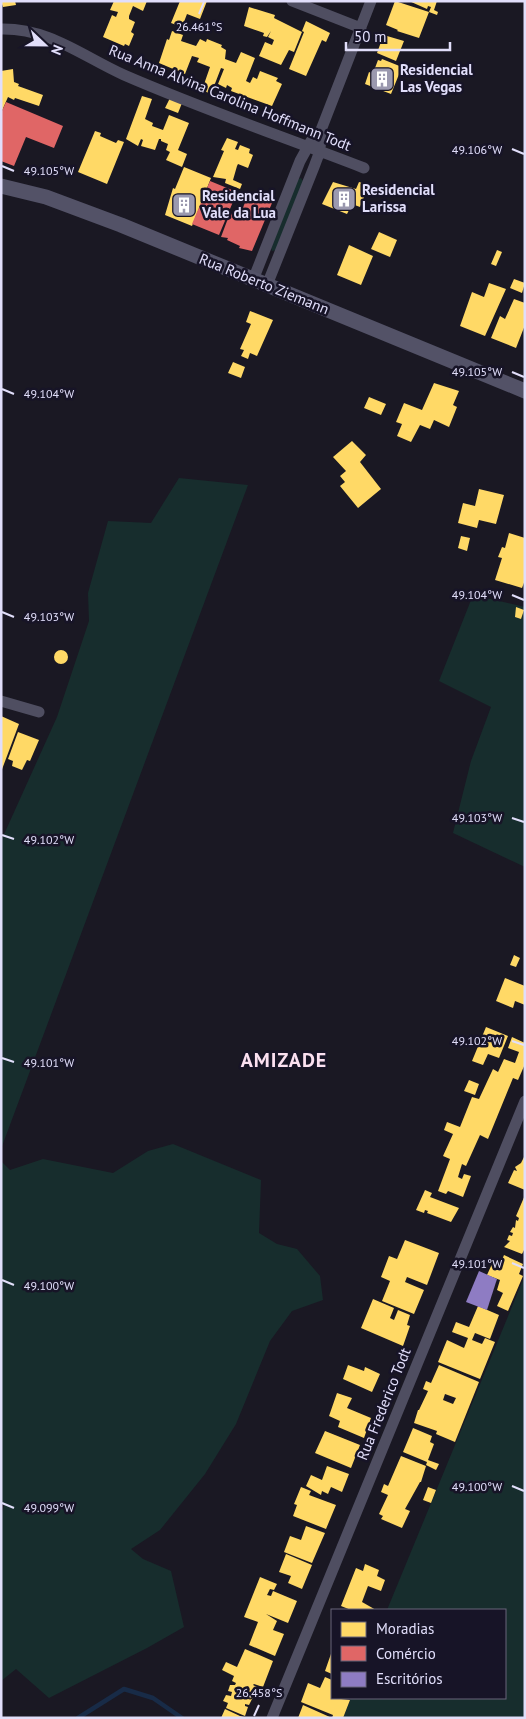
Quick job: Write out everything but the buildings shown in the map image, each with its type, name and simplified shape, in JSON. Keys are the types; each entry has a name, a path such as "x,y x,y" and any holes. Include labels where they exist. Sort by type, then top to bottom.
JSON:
{"main road":[{"name":"Rua Roberto Ziemann","path":"1,186 64,203 525,391"}],"street":[{"path":"292,1 361,28"},
{"path":"253,280 307,146 320,130 372,1"},
{"name":"Rua Anna Alvina Carolina Hoffmann Todt","path":"1,29 21,29 52,38 123,74 364,168"},
{"path":"267,286 320,151 320,130"},
{"path":"1,701 39,712"},
{"name":"Rua Frederico Todt","path":"272,1718 525,1101"}],"green space":[{"path":"301,178 303,181 276,250 272,251 271,248 298,179"},
{"path":"179,478 248,485 1,1149 1,841 57,717 89,621 88,593 108,521 151,523"},
{"path":"473,595 525,607 525,867 453,833 471,761 491,707 439,681"},
{"path":"173,1144 261,1180 259,1233 277,1244 297,1249 320,1276 323,1300 292,1311 270,1341 236,1424 205,1474 160,1530 131,1549 143,1559 171,1571 184,1627 49,1698 16,1669 1,1681 1,1515 4,1506 1,1498 1,1161 10,1170 43,1159 113,1173 148,1151"},
{"path":"525,1275 525,1718 343,1718 351,1699 506,1699 506,1609 387,1609"}],"waterway":[{"path":"78,1718 124,1689 153,1698 182,1718"}],"place":[{"name":"Residencial Las Vegas","path":"382,79"},
{"name":"Residencial Larissa","path":"344,199"},
{"name":"Residencial Vale da Lua","path":"184,205"}],"district":[{"name":"AMIZADE","path":"284,1060"}]}
